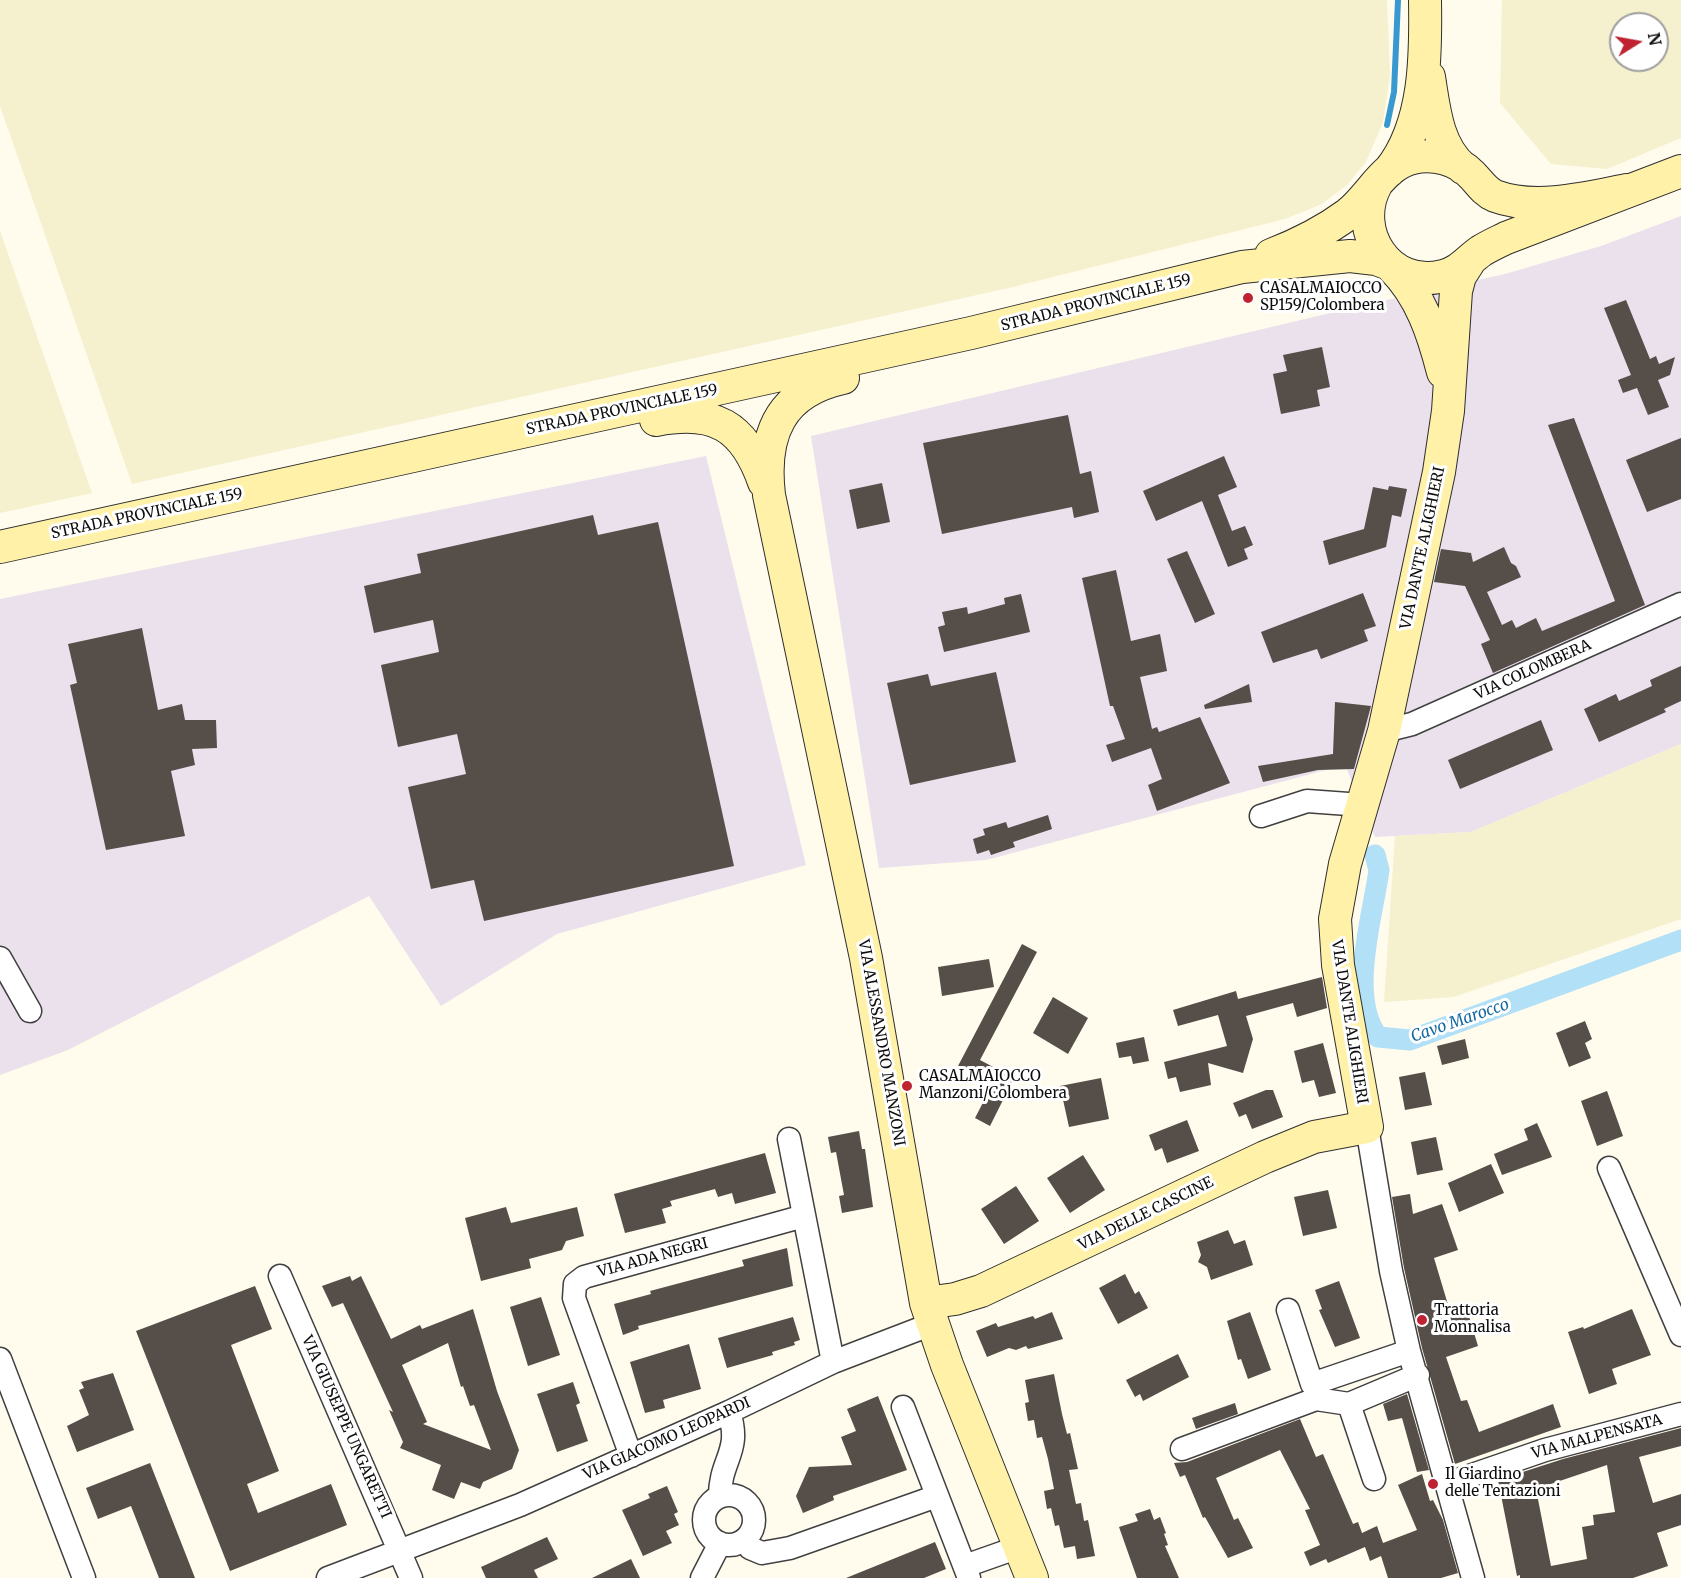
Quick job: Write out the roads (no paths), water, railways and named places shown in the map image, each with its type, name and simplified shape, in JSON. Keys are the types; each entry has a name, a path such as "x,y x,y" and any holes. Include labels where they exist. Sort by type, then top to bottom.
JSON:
{"street":[{"path":"1391,266 1376,248 1368,229 1368,206 1382,178 1403,149 1414,115 1425,50 1425,0"},
{"path":"1425,50 1440,131 1448,149 1470,174 1486,198 1489,219 1484,241 1471,261"},
{"name":"STRADA PROVINCIALE 159","path":"1242,267 1282,251 1329,226 1360,204 1382,178 1404,161 1429,156 1447,159 1470,174 1496,196 1522,201 1563,200 1627,190"},
{"name":"STRADA PROVINCIALE 159","path":"0,547 971,333 1242,267 1350,256 1368,257 1410,276 1432,278 1449,275 1487,248 1506,238 1681,171"},
{"name":"VIA DANTE ALIGHIERI","path":"1471,261 1460,276 1456,291 1444,442 1384,731 1339,887 1335,942 1391,1271 1409,1351 1418,1375 1473,1578"},
{"name":"VIA DANTE ALIGHIERI","path":"1391,266 1411,287 1426,316 1448,394"},
{"path":"769,495 766,459 772,431 786,409 805,391 830,381 913,361 971,333"},
{"path":"572,421 612,427 682,415 718,420 739,436 747,446 769,495"},
{"name":"VIA ALESSANDRO MANZONI","path":"769,495 866,958 929,1313 1032,1578"},
{"name":"VIA COLOMBERA","path":"1384,731 1412,724 1681,604"},
{"path":"1261,816 1307,801 1362,806"},
{"path":"0,958 30,1011"},
{"name":"VIA DELLE CASCINE","path":"929,1313 955,1299 981,1291 1305,1141 1367,1127"},
{"path":"789,1139 833,1362"},
{"path":"1609,1168 1681,1335"},
{"name":"VIA ADA NEGRI","path":"630,1456 574,1298 575,1284 584,1277 804,1216"},
{"name":"VIA GIUSEPPE UNGARETTI","path":"280,1276 411,1578"},
{"path":"1288,1310 1312,1384 1409,1351"},
{"name":"VIA GIACOMO LEOPARDI","path":"328,1578 520,1505 729,1412 929,1313"},
{"path":"0,1359 84,1578"},
{"path":"1182,1449 1316,1399 1349,1404 1418,1375"},
{"path":"1349,1404 1374,1479"},
{"path":"903,1407 967,1572 1019,1547"},
{"path":"720,1496 720,1479 736,1438 729,1412"},
{"name":"VIA MALPENSATA","path":"1446,1484 1545,1450 1681,1414"},
{"path":"734,1494 746,1501 754,1513 753,1527 746,1539 734,1545 720,1543 710,1536 705,1526 705,1514 710,1503 720,1496 734,1494"},
{"path":"746,1539 750,1548 762,1553 790,1548 937,1496"},
{"path":"702,1578 720,1543"}],"waterway":[{"path":"1387,125 1394,92 1398,0"},
{"name":"Cavo Marocco","path":"1375,855 1379,870 1363,979 1364,1000 1369,1020 1378,1037 1410,1040 1681,940"}],"place":[{"name":"CASALMAIOCCO SP159/Colombera","path":"1248,298"},
{"name":"CASALMAIOCCO Manzoni/Colombera","path":"907,1086"},
{"name":"Trattoria Monnalisa","path":"1422,1320"},
{"name":"Il Giardino delle Tentazioni","path":"1433,1484"}]}
